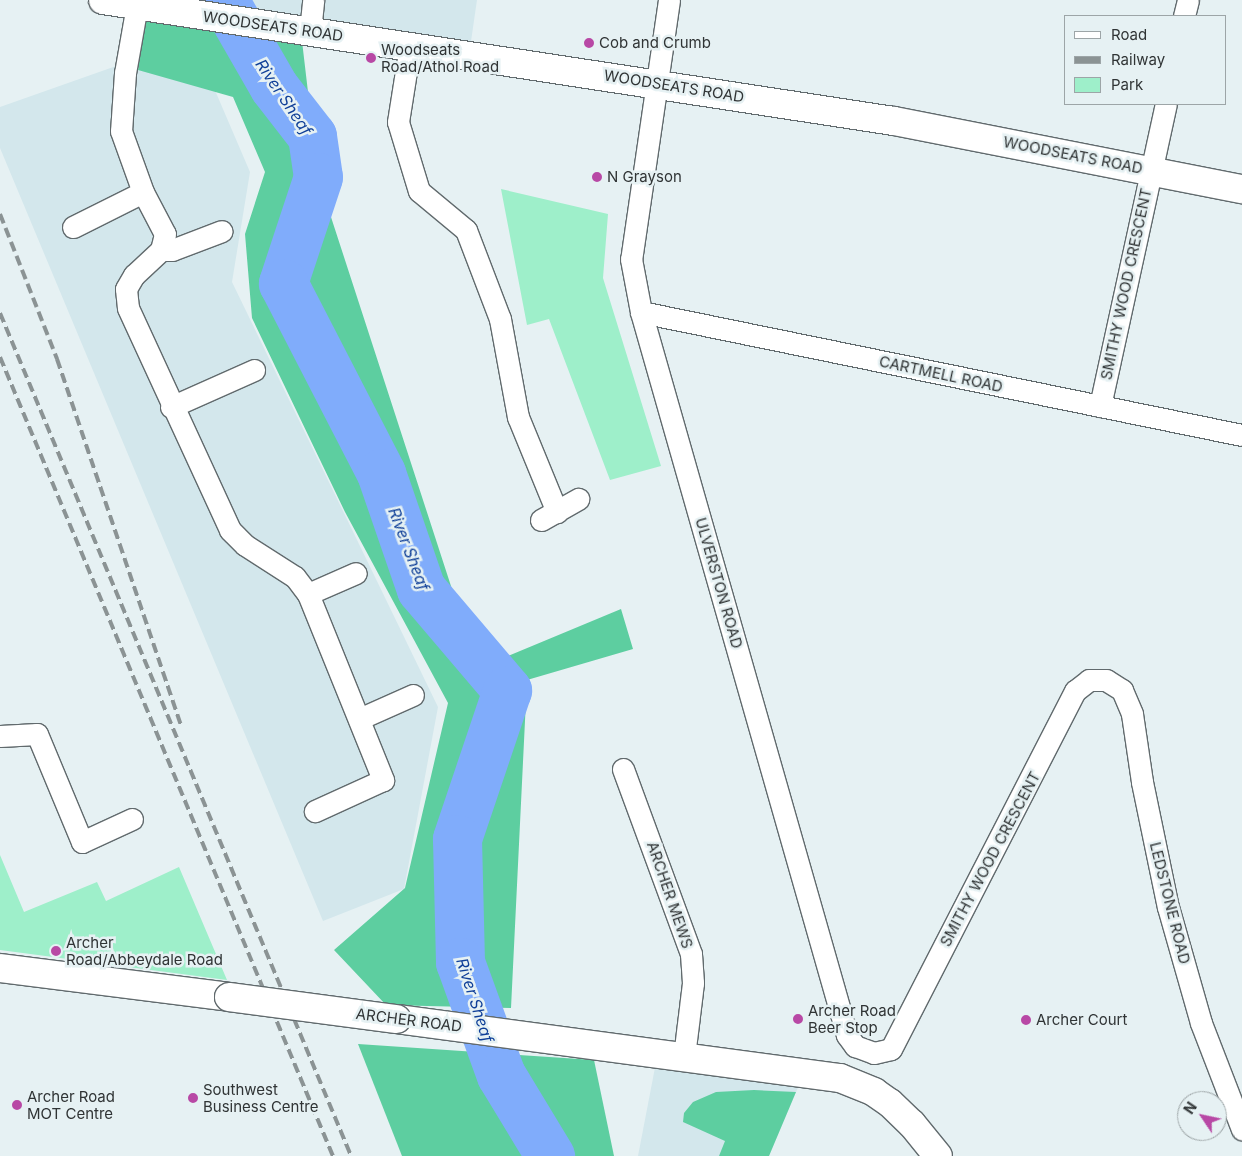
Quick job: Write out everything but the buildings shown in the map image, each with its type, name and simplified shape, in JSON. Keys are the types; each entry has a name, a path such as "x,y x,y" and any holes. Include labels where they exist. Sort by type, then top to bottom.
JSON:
{"street":[{"name":"WOODSEATS ROAD","path":"103,0 657,83 894,121 1242,188"},
{"path":"305,30 313,0"},
{"name":"ULVERSTON ROAD","path":"669,0 631,259 641,312 847,1035 858,1048 874,1053 884,1052"},
{"path":"1184,15 1188,0"},
{"path":"137,5 125,73 121,130 143,192 165,234 160,250 134,275 126,289 128,308 171,407 230,530 246,545 295,577 308,594 383,780 315,811"},
{"path":"410,46 398,122 419,191 466,230 500,319 518,417 549,516 578,499"},
{"name":"SMITHY WOOD CRESCENT","path":"1100,406 1166,105"},
{"path":"73,227 143,192"},
{"path":"160,250 172,250 222,231"},
{"name":"CARTMELL ROAD","path":"641,312 1242,435"},
{"path":"171,407 254,370"},
{"path":"308,594 356,573"},
{"name":"SMITHY WOOD CRESCENT","path":"884,1052 892,1048 921,994 1075,691 1089,680 1106,680"},
{"name":"LEDSTONE ROAD","path":"1106,680 1122,690 1132,714 1142,782 1168,907 1201,1023 1235,1095 1242,1129"},
{"path":"359,719 413,695"},
{"path":"0,736 37,734 82,842 132,819"},
{"name":"ARCHER MEWS","path":"624,769 690,954 693,983 684,1056"},
{"name":"ARCHER ROAD","path":"0,968 811,1072 860,1085 900,1111 938,1156"}],"shaded area":[{"path":"103,0 477,0 469,55"},
{"path":"119,65 214,88 250,172 232,282 438,707 404,889 323,921 0,148 0,107"},
{"path":"658,1052 805,1071 769,1156 638,1156"}],"green space":[{"path":"146,16 302,41 318,177 463,623 496,661 621,609 633,649 527,680 511,1008 386,1005 334,950 405,888 448,703 345,512 252,318 245,234 265,172 233,97 138,70"},
{"path":"501,189 608,214 603,278 661,466 610,480 549,319 527,325"},
{"path":"0,855 24,912 97,882 106,901 179,867 227,980 0,950"},
{"path":"358,1044 594,1060 614,1156 402,1156"},
{"path":"754,1090 796,1092 769,1156 719,1156 725,1141 683,1122 684,1113 693,1102 716,1092"}],"waterway":[{"name":"River Sheaf","path":"224,0 274,87 312,136 318,177 283,283 381,473 421,589 507,690 457,839 460,962 501,1075 550,1156"}],"railway":[{"path":"0,214 57,359 181,726"},
{"path":"0,313 351,1156"},
{"path":"0,357 333,1156"}],"place":[{"name":"Cob and Crumb","path":"589,43"},
{"name":"Woodseats Road/Athol Road","path":"371,58"},
{"name":"N Grayson","path":"597,177"},
{"name":"Archer Road/Abbeydale Road","path":"56,951"},
{"name":"Archer Road Beer Stop","path":"798,1019"},
{"name":"Archer Court","path":"1026,1020"},
{"name":"Southwest Business Centre","path":"193,1098"},
{"name":"Archer Road MOT Centre","path":"17,1105"}]}
